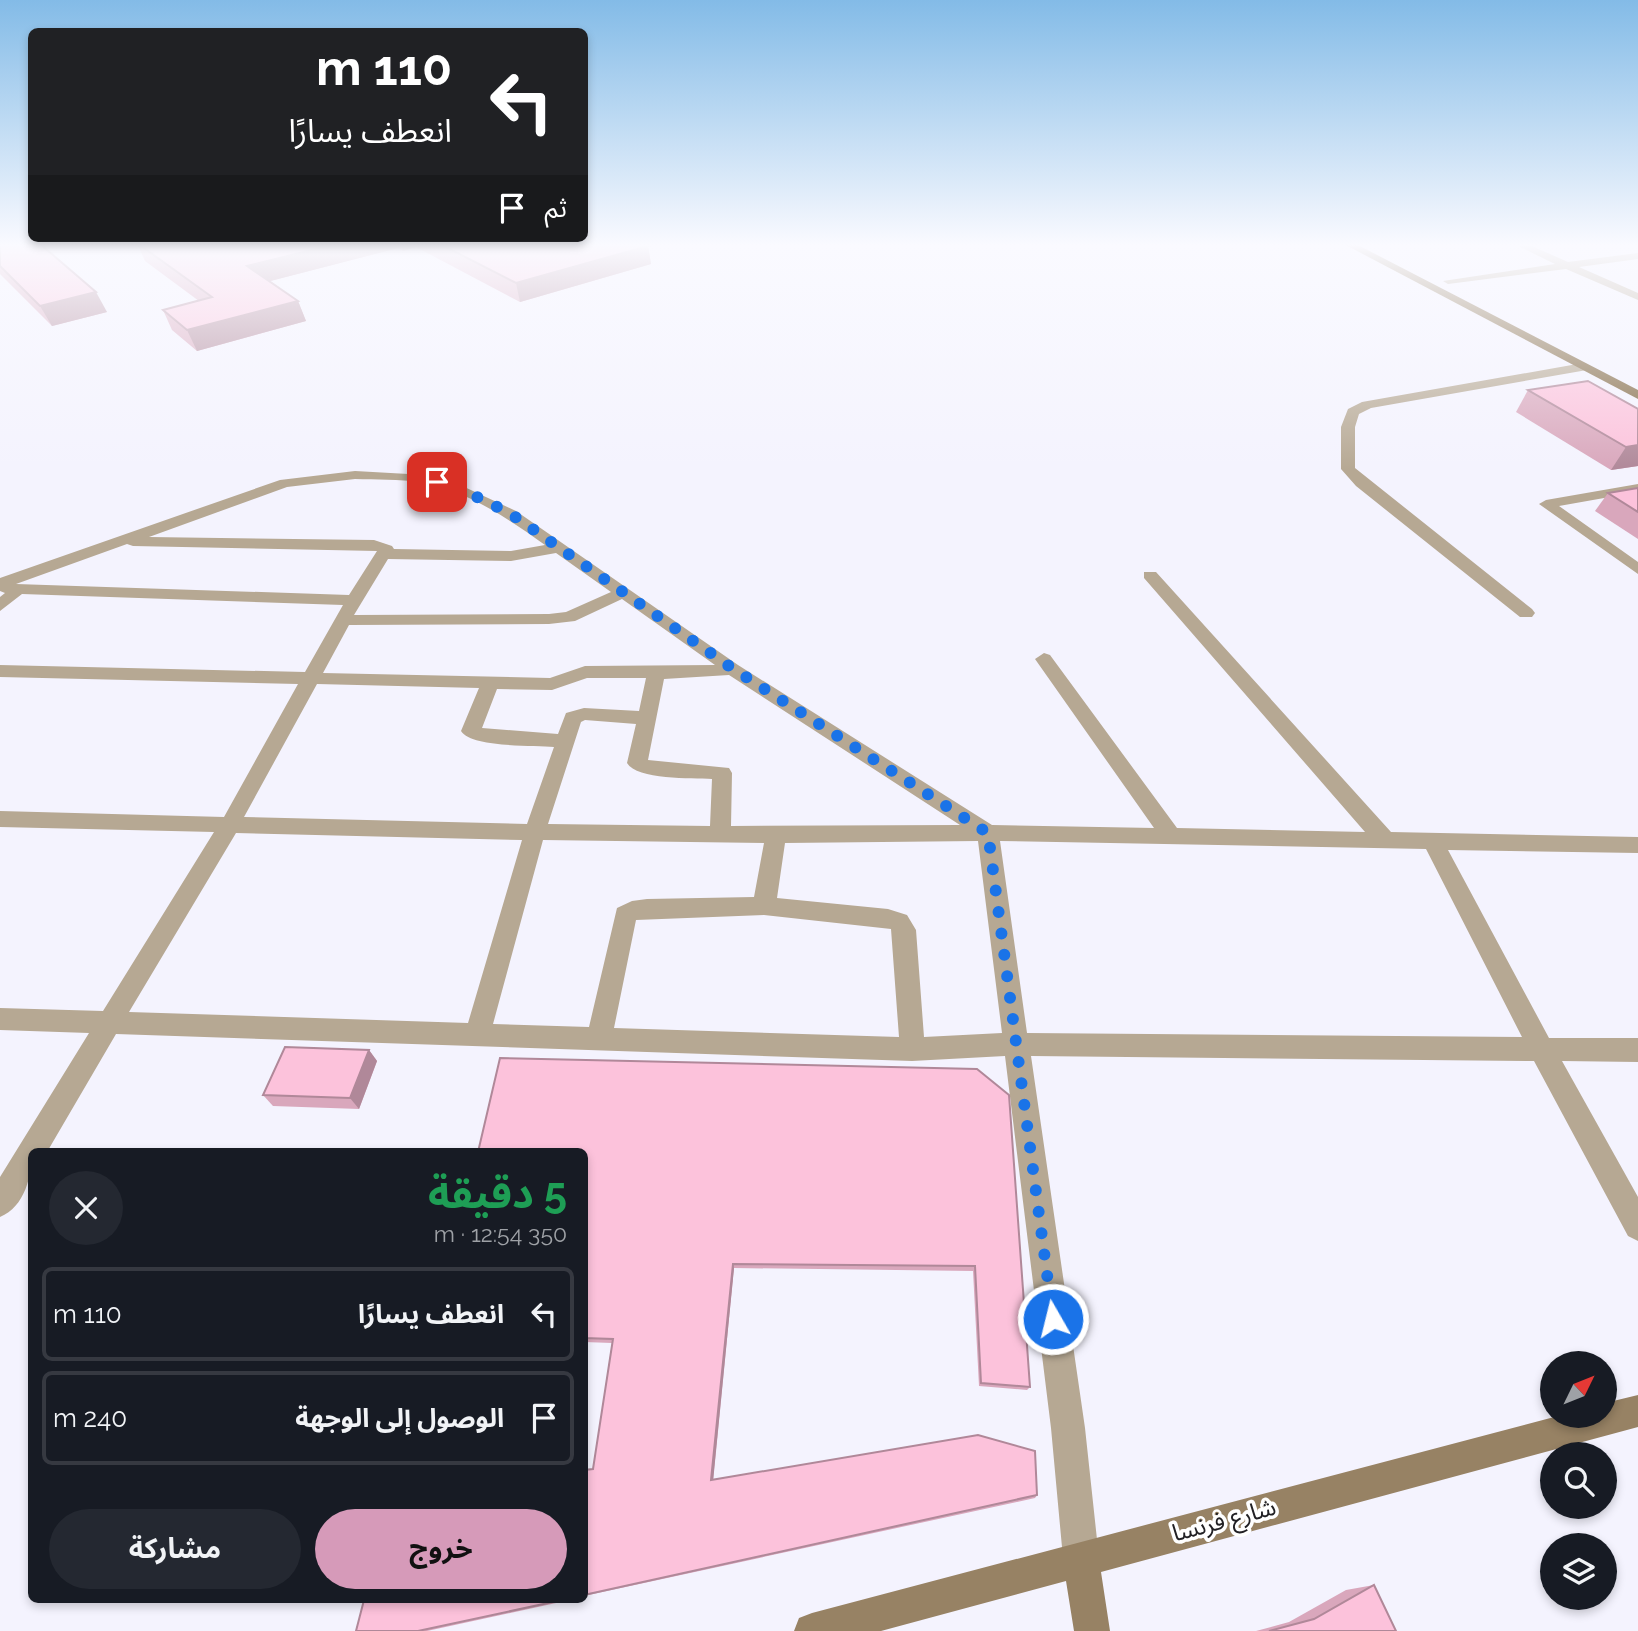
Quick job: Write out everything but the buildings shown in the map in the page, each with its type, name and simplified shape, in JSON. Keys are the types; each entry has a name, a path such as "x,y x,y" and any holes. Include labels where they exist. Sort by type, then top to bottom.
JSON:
{"main road":[{"path":"1492,319 1638,395"},
{"path":"1520,319 1638,382"}],"street":[{"path":"1526,613 1361,483 1348,469 1348,427 1353,412 1367,405 1583,367"},
{"path":"0,586 285,482 318,477 389,475 421,478 482,499 511,514 732,668 988,833 1068,1428 1081,1558 1092,1631"},
{"path":"1638,488 1546,503 1638,569"},
{"path":"33,1148 229,826 354,600 383,554 384,547 119,541"},
{"path":"383,554 511,556 558,548"},
{"path":"1150,575 1386,841"},
{"path":"0,586 18,589 354,600"},
{"path":"0,606 18,589"},
{"path":"344,620 550,619 569,617 624,592"},
{"path":"1044,659 1171,836"},
{"path":"0,671 552,684 585,672 656,674 732,668"},
{"path":"656,674 637,763 646,767 722,773 720,834"},
{"path":"490,684 471,731 478,735 566,741"},
{"path":"477,1036 535,832 577,715 645,718"},
{"path":"0,819 535,832 776,835 988,833 1638,845"},
{"path":"764,906 776,835"},
{"path":"1434,843 1475,927 1638,1226"},
{"path":"599,1040 625,915 632,910 647,908 764,906 888,918 899,922 904,930 912,1049"},
{"path":"0,1019 912,1049 1016,1044 1638,1050"},
{"path":"0,1203 28,1156"},
{"name":"شارع فرنسا","path":"812,1631 1638,1411"}],"route":[{"path":"437,482 482,499 511,514 732,668 988,833 1053,1319"}]}
